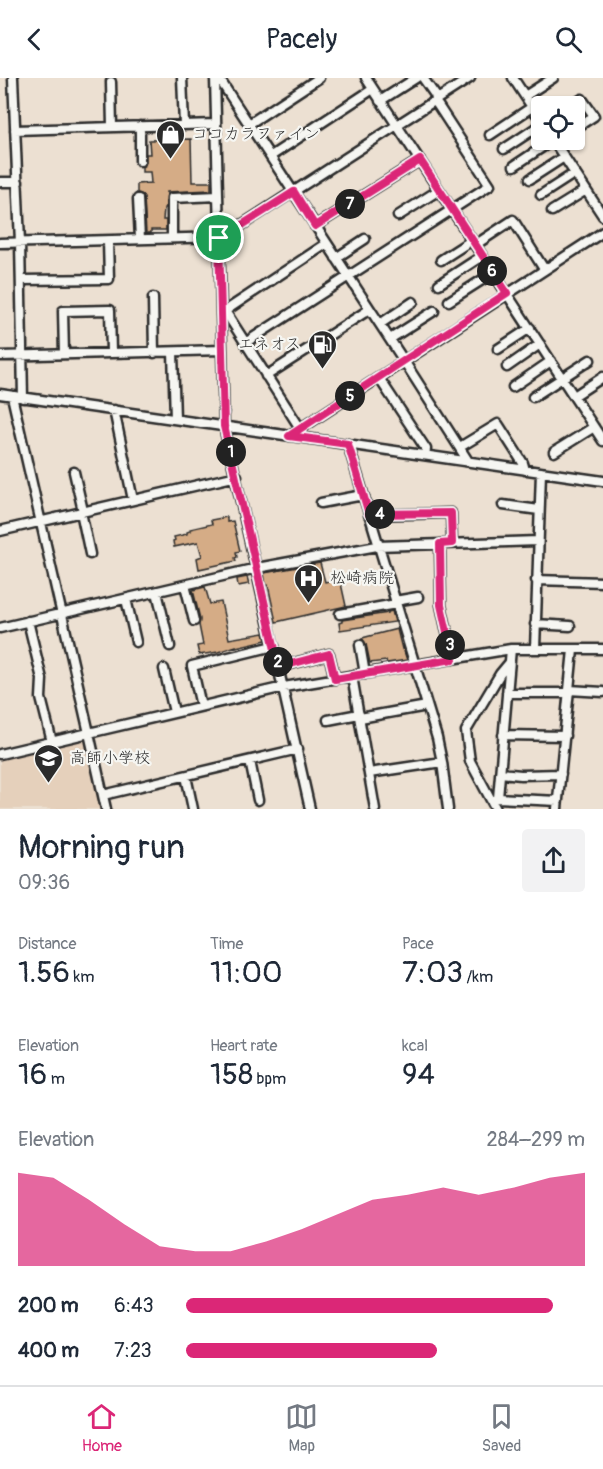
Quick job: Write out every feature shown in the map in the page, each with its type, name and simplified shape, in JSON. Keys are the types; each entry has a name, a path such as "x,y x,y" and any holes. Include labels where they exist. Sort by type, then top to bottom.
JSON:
{"street":[{"path":"13,78 20,243 23,398"},
{"path":"182,78 184,125"},
{"path":"216,78 224,426 310,809"},
{"path":"216,78 220,80 271,156 468,461"},
{"path":"249,124 319,78"},
{"path":"366,78 562,378 598,427 603,441"},
{"path":"380,100 416,78"},
{"path":"245,343 490,185 437,104 435,95 423,78"},
{"path":"0,243 223,237 470,78"},
{"path":"490,135 531,106 513,78"},
{"path":"525,96 553,78"},
{"path":"111,82 112,127"},
{"path":"271,156 373,89"},
{"path":"585,103 594,116 585,122"},
{"path":"15,130 216,124"},
{"path":"140,126 140,161"},
{"path":"504,149 531,131"},
{"path":"513,166 539,150"},
{"path":"560,150 603,216"},
{"path":"530,179 564,157"},
{"path":"315,226 420,160"},
{"path":"541,195 575,173"},
{"path":"0,182 18,182"},
{"path":"398,216 439,190"},
{"path":"552,211 586,190"},
{"path":"172,238 172,198 218,196"},
{"path":"138,199 140,239"},
{"path":"441,260 513,220 544,269"},
{"path":"289,436 603,232"},
{"path":"336,258 365,239"},
{"path":"21,280 109,279 108,241"},
{"path":"223,311 326,244"},
{"path":"440,284 482,256"},
{"path":"449,301 493,273"},
{"path":"153,298 154,352"},
{"path":"380,324 413,302"},
{"path":"266,376 370,309"},
{"path":"64,354 63,311 110,310 111,353"},
{"path":"223,311 300,428"},
{"path":"390,339 434,311"},
{"path":"498,349 530,328"},
{"path":"507,367 540,344"},
{"path":"0,356 222,350"},
{"path":"173,352 174,419"},
{"path":"533,397 590,360"},
{"path":"513,387 551,361"},
{"path":"574,396 603,377"},
{"path":"379,378 426,449 425,455"},
{"path":"0,394 603,481"},
{"path":"12,396 106,809"},
{"path":"114,410 133,500"},
{"path":"460,447 498,424 523,463 525,470"},
{"path":"554,452 598,427"},
{"path":"348,444 437,738 448,809"},
{"path":"74,472 90,554"},
{"path":"535,649 541,472"},
{"path":"0,531 237,476"},
{"path":"321,503 363,495"},
{"path":"503,505 539,510"},
{"path":"369,514 451,513 452,543"},
{"path":"0,628 257,568 377,546 538,541"},
{"path":"440,544 441,605 453,659"},
{"path":"536,580 603,582"},
{"path":"186,585 194,621"},
{"path":"157,591 170,646"},
{"path":"340,614 418,597"},
{"path":"126,599 136,642"},
{"path":"28,621 42,679 41,698 52,742"},
{"path":"535,624 570,626"},
{"path":"360,645 365,674"},
{"path":"201,706 192,666 274,646"},
{"path":"494,799 500,773 511,649"},
{"path":"0,754 284,687 511,649 603,650"},
{"path":"494,799 557,805 573,650"},
{"path":"279,667 329,654 335,679"},
{"path":"496,809 494,799 470,761 466,731 500,674 510,662"},
{"path":"164,669 174,712"},
{"path":"352,676 375,809"},
{"path":"507,693 603,692"},
{"path":"328,720 427,706"},
{"path":"503,735 565,736"},
{"path":"103,795 298,749"},
{"path":"250,761 258,800"},
{"path":"369,773 442,762"},
{"path":"500,773 561,774"},
{"path":"186,776 193,809"}],"shaded area":[{"name":"高師小学校","path":"86,737 104,809 0,809 0,757"}],"building":[{"path":"191,139 192,182 211,182 211,190 167,192 163,220 166,220 166,230 151,230 151,233 146,233 144,198 137,193 137,184 151,183 150,172 142,172 146,154 150,154 149,140"},
{"path":"227,517 227,522 233,521 240,551 236,552 236,561 199,569 197,558 202,556 198,542 174,547 174,537 187,534 190,529 212,524 211,520"},
{"path":"320,563 325,582 340,579 346,606 276,622 264,573"},
{"path":"247,577 249,584 238,586 237,579"},
{"path":"205,587 210,604 221,602 229,639 264,633 266,640 199,655 197,646 203,645 193,590"},
{"path":"392,611 395,622 340,630 339,623 342,620"},
{"path":"397,629 407,660 370,663 366,644 362,638"}],"place":[{"name":"ココカラファイン","path":"171,160"},
{"name":"エネオス","path":"322,370"},
{"name":"松崎病院","path":"309,604"},
{"name":"高師小学校","path":"49,784"}],"route":[{"path":"420,160 507,293 289,436 348,444 369,514 451,513 452,543 440,544 440,565 441,605 453,659 335,679 329,654 279,667 224,426 219,238 294,192 315,226 420,160"}]}
